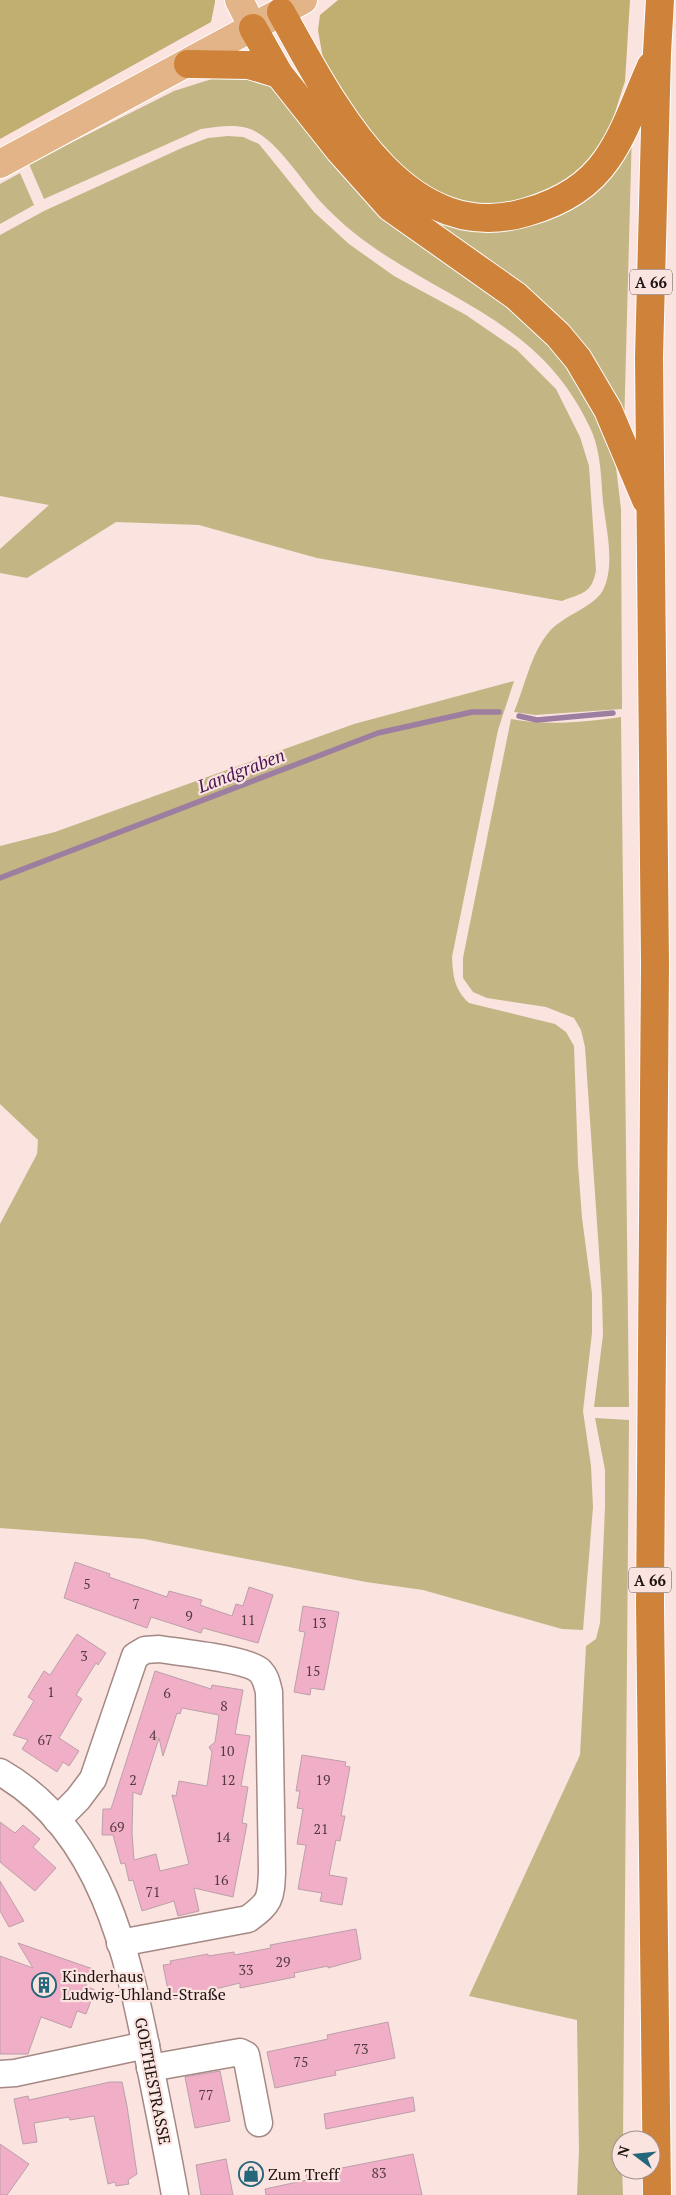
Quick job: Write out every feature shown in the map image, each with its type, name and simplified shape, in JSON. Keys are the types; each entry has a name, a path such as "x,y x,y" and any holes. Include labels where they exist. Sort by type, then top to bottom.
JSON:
{"highway":[{"name":"A 66","path":"657,2195 650,1604 655,965 649,358 660,0"},
{"path":"286,4 345,122 387,172 427,202 456,212 486,218 514,216 541,208 563,198 589,181 615,148 657,53"},
{"path":"253,28 279,74 340,152 390,207 516,296 558,335 578,359 596,387 650,511"},
{"path":"188,64 249,65 279,74"}],"main road":[{"path":"239,0 253,28"},
{"path":"0,164 253,28 286,4"}],"street":[{"path":"57,1820 78,1799 93,1780 135,1656 145,1650 159,1649 245,1663 259,1669 266,1677 269,1692 272,1872 271,1892 264,1908 248,1919 120,1943"},
{"name":"GOETHESTRASSE","path":"0,1772 32,1794 57,1820 76,1845 95,1876 109,1908 136,1995 175,2195"},
{"path":"0,2074 148,2056 240,2052 246,2055 259,2123"}],"shaded area":[{"path":"0,0 215,0 215,2 211,22 0,139"},
{"path":"338,0 630,0 625,81 611,125 596,155 574,178 554,191 508,204 488,206 437,195 407,173 378,146 324,65 318,30 320,15"},
{"path":"249,76 272,87 536,325 574,369 604,432 616,467 621,509 622,709 535,715 514,712 537,650 543,640 555,626 587,606 600,595 604,588 609,568 608,534 600,466 592,432 571,393 546,362 517,337 486,315 386,256 353,232 320,201 267,139 247,128 230,126 201,129 44,199 29,164 174,91 218,77"},
{"path":"632,129 624,429 615,403 395,191"},
{"path":"243,137 259,144 314,212 349,244 394,276 466,315 517,350 556,389 580,437 589,466 596,570 592,584 585,592 562,601 317,558 199,525 116,522 27,578 0,573 0,549 49,505 0,496 0,235 44,211 184,147 208,138"},
{"path":"20,173 34,205 0,224 0,184"},
{"path":"514,681 498,730 452,964 457,987 469,1003 555,1024 566,1032 574,1046 578,1164 582,1218 592,1293 592,1333 583,1411 591,1466 593,1507 583,1630 562,1629 423,1590 366,1582 144,1539 0,1528 0,1224 37,1154 38,1140 0,1104 0,846 55,832 354,724"},
{"path":"621,717 629,1407 594,1407 603,1335 602,1296 585,1047 581,1030 574,1018 546,1007 487,998 473,992 463,978 463,958 511,719 552,723"},
{"path":"595,1418 629,1420 623,2130 611,2130 611,2180 622,2180 623,2195 577,2195 579,2151 577,2020 469,1996 580,1755 586,1646 596,1639 600,1623 605,1470"}],"building":[{"path":"75,1562 110,1574 109,1577 167,1597 169,1591 202,1600 200,1605 232,1616 236,1604 243,1606 249,1587 273,1595 258,1643 203,1628 201,1633 151,1617 147,1628 64,1598"},
{"path":"303,1606 339,1612 324,1690 311,1688 310,1695 294,1692 305,1632 299,1631"},
{"path":"77,1634 106,1653 98,1665 96,1663 76,1695 82,1699 59,1738 79,1751 69,1766 63,1762 57,1772 22,1749 28,1740 13,1735 34,1701 28,1697 44,1671 50,1675"},
{"path":"155,1671 211,1689 212,1685 243,1690 235,1734 250,1736 241,1786 248,1787 242,1823 247,1824 233,1897 194,1888 199,1911 178,1916 174,1901 142,1911 133,1880 129,1881 125,1863 121,1864 113,1835 102,1835 103,1809 111,1809","holes":["182,1708 219,1715 215,1742 209,1747 212,1752 207,1786 179,1781 176,1796 172,1795 189,1864 160,1871 156,1854 134,1860 132,1833 133,1792 141,1795 159,1738 163,1756 177,1713 180,1714"]},
{"path":"302,1755 346,1762 345,1766 350,1767 341,1816 345,1816 340,1841 336,1840 329,1875 347,1878 342,1905 320,1901 322,1893 298,1889 306,1845 297,1844 303,1809 297,1808 300,1791 296,1791"},
{"path":"0,1822 15,1833 23,1825 40,1839 33,1847 56,1868 35,1891 0,1862"},
{"path":"0,1881 24,1921 9,1927 0,1911"},
{"path":"356,1929 361,1959 328,1968 328,1966 294,1973 295,1977 240,1988 240,1983 170,2000 163,1965 171,1964 170,1961 208,1954 208,1956 234,1952 234,1955 271,1948 270,1945"},
{"name":"Kinderhaus Ludwig-Uhland-Straße","path":"18,1943 93,1969 86,1986 95,1990 86,2014 77,2011 71,2028 41,2017 28,2054 0,2054 0,1956 33,1968"},
{"path":"388,2022 395,2058 335,2071 336,2075 275,2088 267,2052 328,2039 327,2035"},
{"path":"220,2071 230,2121 195,2128 185,2077"},
{"path":"110,2082 122,2082 127,2106 137,2174 128,2180 129,2184 116,2186 115,2182 108,2184 94,2116 70,2120 69,2117 34,2123 37,2142 23,2144 14,2099 28,2096 29,2100"},
{"path":"413,2097 415,2111 326,2129 324,2114"},
{"path":"0,2144 29,2164 7,2195 0,2195"},
{"path":"413,2154 422,2195 266,2195 265,2189 307,2180 306,2175"},
{"path":"226,2159 233,2195 201,2195 196,2165"}],"waterway":[{"name":"Landgraben","path":"0,878 378,733 472,712 499,712"},
{"name":"Landgraben","path":"519,716 537,720 613,713"}],"place":[{"name":"Kinderhaus Ludwig-Uhland-Straße","path":"44,1985"},
{"name":"Zum Treff","path":"251,2174"}]}
